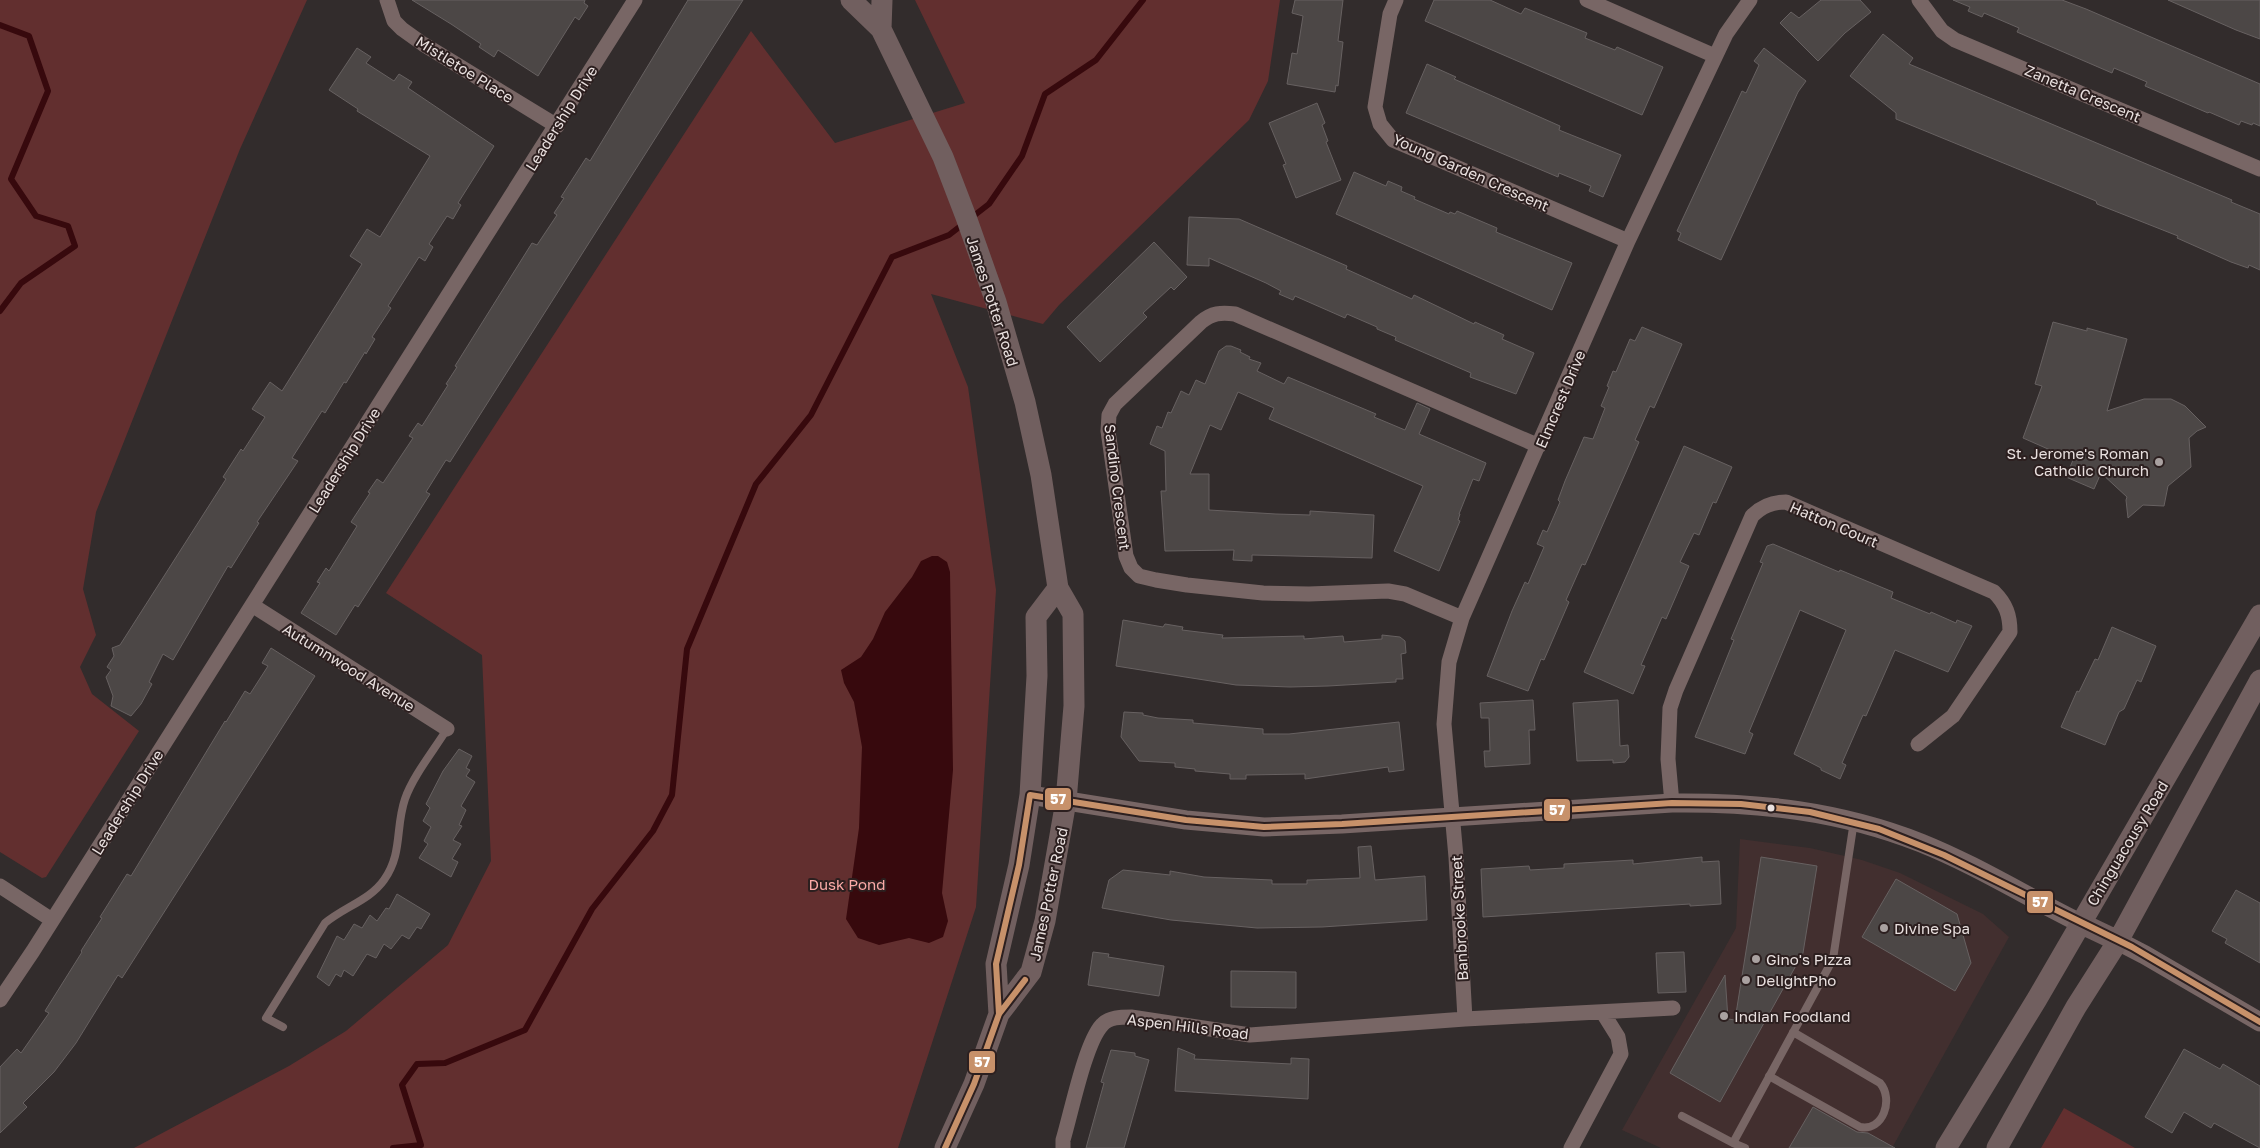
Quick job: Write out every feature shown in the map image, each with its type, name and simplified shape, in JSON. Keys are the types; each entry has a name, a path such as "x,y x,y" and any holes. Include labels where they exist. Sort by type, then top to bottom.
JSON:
{"main road":[{"name":"James Potter Road","path":"851,0 881,29 925,117 943,157 996,302 1025,402 1041,475 1058,588 1073,614 1074,706 1066,800 1056,866 1031,972 1000,1014 974,1084 945,1148"},
{"name":"James Potter Road","path":"881,29 882,0"},
{"name":"James Potter Road","path":"1000,1014 996,964 1019,865 1030,796 1037,676 1036,617 1058,588"},
{"name":"Chinguacousy Road","path":"1946,1148 2037,999 2260,615"},
{"path":"1997,1148 2076,1007 2118,941 2260,680"},
{"path":"2080,923 2118,941"}],"street":[{"name":"Mistletoe Place","path":"387,0 394,21 402,29 423,44 557,126"},
{"name":"Leadership Drive","path":"0,1000 557,126 635,0"},
{"name":"Young Garden Crescent","path":"1396,0 1390,14 1375,107 1380,124 1392,140 1628,241"},
{"path":"1587,0 1715,56"},
{"name":"Elmcrest Drive","path":"1452,818 1444,739 1444,709 1449,662 1462,618 1628,241 1726,34 1750,0"},
{"name":"Zanetta Crescent","path":"1920,0 1942,30 1955,40 2260,168"},
{"name":"Sandino Crescent","path":"1462,618 1405,594 1388,591 1310,594 1263,593 1187,585 1140,576 1131,568 1126,556 1108,431 1109,415 1120,399 1201,322 1210,315 1222,312 1235,314 1539,446"},
{"name":"Hatton Court","path":"1672,803 1668,759 1668,727 1676,690 1752,516 1759,509 1777,502 1786,502 1994,592 2007,608 2010,632 1953,716 1918,744"},
{"name":"Autumnwood Avenue","path":"252,606 447,729"},
{"path":"1030,796 1066,800 1186,820 1264,827 1452,818 1672,803 1724,802 1763,805 1815,812 1891,832 1944,854 2080,923"},
{"name":"Banbrooke Street","path":"1452,818 1465,1019"},
{"path":"0,886 52,920"},
{"path":"2118,941 2145,954 2260,1022"},
{"name":"Aspen Hills Road","path":"1063,1148 1063,1140 1092,1038 1103,1023 1117,1018 1131,1017 1250,1035 1465,1019 1673,1008"},
{"path":"1571,1148 1621,1054 1618,1037 1603,1013"}],"lane":[{"path":"283,1027 266,1018 325,923 336,914 370,895 384,880 396,858 405,798 447,729"},
{"path":"1733,1143 1833,959 1854,821"},
{"path":"1769,1076 1860,1128 1870,1128 1878,1122 1887,1103 1888,1095 1880,1083 1794,1032"},
{"path":"1682,1116 1745,1148"}],"shaded area":[{"path":"932,556 938,556 947,562 950,572 953,770 942,893 948,921 943,937 929,943 909,938 879,945 858,938 846,919 859,828 862,747 854,702 844,683 841,670 861,657 873,639 885,612 912,577 921,561"},
{"path":"1740,839 1810,848 1862,860 1900,873 1983,914 2009,937 1892,1148 1661,1148 1622,1130 1736,928"}],"green space":[{"path":"0,0 307,0 240,149 96,512 83,589 96,635 80,667 92,694 139,731 46,877 42,878 0,852"},
{"name":"Dusk Pond","path":"915,0 1280,0 1268,81 1249,120 1059,305 1043,324 931,294 968,387 996,590 976,907 898,1148 134,1148 289,1066 346,1031 448,945 491,861 482,655 386,593 751,31 835,143 965,103"},
{"path":"2064,1108 2135,1148 2041,1148"}],"building":[{"path":"412,0 585,0 584,3 588,6 579,20 575,17 538,76 498,50 494,57 479,47 481,44"},
{"path":"688,0 743,0 450,462 446,460 426,492 430,494 392,554 358,607 355,605 336,635 301,613 320,583 317,582 326,568 329,571 357,526 351,522 370,493 368,492 377,479 383,483 413,438 409,436 418,423 422,426 448,385 446,384 457,367 455,366 532,243 537,245 557,215 554,213 564,198 561,197 586,158 590,161"},
{"path":"1295,0 1343,0 1338,41 1343,42 1338,86 1336,85 1335,92 1287,84 1292,53 1297,54 1303,16 1292,13"},
{"path":"1434,0 1490,0 1521,14 1525,8 1587,33 1585,38 1615,50 1617,47 1663,67 1642,115 1425,21"},
{"path":"1821,0 1860,0 1871,12 1845,33 1818,61 1780,23 1791,12 1799,18"},
{"path":"1953,0 2062,0 2086,9 2260,84 2260,126 2241,121 2239,125 2208,113 2145,86 2147,82 2114,68 2112,73 2017,32 2019,28 1984,13 1982,17 1968,11 1970,7"},
{"path":"2168,0 2260,0 2260,39 2236,30"},
{"path":"1883,34 1913,58 1909,64 2232,200 2231,202 2260,214 2260,270 2249,265 2248,268 2231,262 2177,238 2178,236 1896,119 1896,113 1850,76"},
{"path":"357,48 371,57 366,63 394,81 399,74 412,82 408,88 494,146 458,203 461,205 453,219 447,216 429,244 433,247 425,261 419,257 388,306 391,308 372,337 375,339 366,354 365,352 325,413 322,411 292,458 298,461 257,522 259,523 231,568 228,566 173,660 163,654 149,682 152,684 141,704 131,716 111,706 113,696 106,677 111,670 107,667 114,656 112,648 120,645 226,479 223,477 265,417 252,409 270,382 282,391 362,264 350,256 367,229 380,237 430,156 357,111 358,109 329,90"},
{"path":"1764,48 1806,81 1798,92 1721,260 1678,240 1681,233 1677,231 1742,91 1746,93 1759,65 1754,61"},
{"path":"1427,64 1456,77 1454,79 1560,126 1559,130 1621,155 1603,197 1589,191 1591,186 1559,173 1558,177 1406,113"},
{"path":"1317,103 1325,123 1322,125 1328,141 1326,142 1341,180 1296,198 1283,165 1286,164 1269,123"},
{"path":"1354,172 1386,186 1388,181 1402,187 1401,191 1415,197 1414,199 1449,214 1450,212 1455,214 1457,211 1497,228 1496,232 1572,263 1552,310 1336,214"},
{"path":"1189,217 1239,219 1347,266 1346,269 1412,299 1414,295 1474,324 1475,322 1504,335 1502,339 1534,353 1516,394 1470,377 1471,373 1395,340 1396,337 1377,329 1377,327 1347,314 1345,318 1295,296 1293,300 1279,294 1281,291 1266,283 1209,258 1209,266 1187,265"},
{"path":"1154,242 1187,277 1174,290 1171,287 1143,313 1147,317 1100,362 1067,327"},
{"path":"2053,322 2087,331 2087,328 2127,339 2107,411 2144,399 2171,399 2185,406 2206,427 2197,431 2189,438 2191,467 2168,486 2164,506 2143,505 2128,518 2127,497 2101,473 2094,489 2066,477 2073,460 2023,438 2042,386 2035,384"},
{"path":"1642,327 1682,344 1654,408 1650,406 1635,440 1639,442 1585,565 1582,564 1566,600 1569,602 1544,660 1541,659 1528,691 1487,676 1512,611 1525,582 1528,584 1544,547 1537,544 1543,530 1547,532 1560,502 1558,500 1565,481 1584,437 1593,439 1605,408 1601,406 1613,371 1616,372 1630,339 1635,341"},
{"path":"1226,346 1241,350 1240,352 1250,357 1249,359 1261,363 1257,371 1284,384 1288,377 1376,414 1374,417 1405,430 1417,403 1430,409 1419,434 1486,463 1479,481 1473,479 1459,514 1458,520 1460,521 1439,571 1394,551 1423,486 1269,419 1274,408 1238,392 1221,430 1210,425 1190,474 1209,474 1209,510 1310,515 1310,511 1374,515 1372,558 1252,555 1252,561 1233,560 1234,550 1165,551 1161,491 1166,491 1165,451 1150,444 1157,426 1162,428 1168,412 1171,413 1181,391 1189,395 1196,380 1205,384 1219,351"},
{"path":"1684,446 1732,467 1716,503 1713,502 1699,535 1694,533 1680,562 1689,566 1666,619 1662,617 1641,665 1645,666 1633,694 1584,672"},
{"path":"1773,544 1893,592 1891,598 1956,623 1957,620 1972,626 1948,672 1895,650 1866,716 1863,715 1842,763 1846,765 1840,779 1794,754 1846,630 1800,610 1749,732 1753,734 1745,754 1695,737 1734,640 1731,639 1763,563 1760,562 1767,546"},
{"path":"1123,620 1163,627 1165,624 1183,627 1182,630 1223,635 1222,638 1304,636 1304,639 1343,636 1344,642 1382,639 1382,635 1400,637 1405,641 1406,653 1401,654 1403,679 1396,679 1396,682 1328,686 1236,685 1116,666"},
{"path":"2112,627 2156,646 2141,682 2137,680 2124,709 2119,712 2105,745 2061,727 2077,691 2079,692 2095,659 2098,660"},
{"path":"271,648 315,676 122,978 118,975 76,1043 54,1072 23,1103 27,1107 0,1133 0,1067 17,1049 21,1053 49,1013 45,1011 127,874 131,876 245,691 250,694 268,666 262,663"},
{"path":"1533,700 1535,730 1529,730 1530,764 1485,767 1484,751 1490,751 1489,718 1481,718 1480,703"},
{"path":"1618,700 1620,746 1628,745 1629,757 1625,762 1613,763 1613,760 1577,761 1573,703"},
{"path":"1124,712 1143,713 1143,715 1158,718 1193,720 1193,723 1263,729 1263,734 1289,734 1399,722 1404,770 1389,772 1388,767 1305,779 1305,774 1246,775 1246,779 1230,779 1230,774 1175,767 1175,763 1139,761 1121,737"},
{"path":"459,749 472,756 466,768 470,770 466,776 475,782 461,806 466,810 459,825 462,826 453,840 461,844 452,859 458,862 451,877 419,858 428,844 424,841 431,827 423,821 430,808 426,804 443,771"},
{"path":"1371,846 1375,880 1425,876 1427,920 1322,927 1257,928 1171,920 1102,908 1109,880 1123,870 1170,875 1170,871 1204,877 1272,880 1272,884 1307,884 1307,880 1360,878 1358,847"},
{"path":"1702,857 1702,862 1719,861 1721,904 1690,906 1690,904 1483,917 1481,869 1529,866 1530,870 1564,868 1564,864 1633,860 1633,864"},
{"path":"1761,857 1817,866 1803,953 1720,1102 1670,1073 1725,975 1728,1019 1735,1020"},
{"path":"1896,879 1957,914 1971,963 1955,991 1862,937"},
{"path":"2236,890 2260,903 2260,963 2225,943 2227,939 2212,931"},
{"path":"397,894 430,914 421,929 417,927 409,939 402,935 391,949 384,944 376,958 367,954 353,976 344,970 341,977 336,974 329,986 317,977 337,936 344,940 354,924 362,928 370,915 377,921 386,908 389,909"},
{"path":"1093,952 1109,954 1108,957 1164,966 1159,996 1088,985"},
{"path":"1684,952 1686,992 1658,993 1656,953"},
{"path":"1231,971 1296,972 1296,1008 1231,1007"},
{"path":"1178,1048 1195,1055 1194,1059 1291,1064 1291,1058 1309,1059 1308,1099 1175,1091"},
{"path":"2184,1049 2220,1069 2223,1064 2260,1086 2260,1148 2214,1123 2211,1128 2184,1112 2172,1133 2145,1117"},
{"path":"1111,1050 1135,1053 1135,1056 1149,1060 1124,1148 1086,1148 1104,1083 1101,1082"},
{"path":"1813,1107 1857,1132 1868,1133 1895,1148 1789,1148"}],"waterway":[{"path":"393,1148 421,1145 402,1085 417,1064 445,1063 525,1030 592,909 653,831 672,795 687,649 756,484 811,415 892,257 949,235 989,204 1022,156 1045,94 1096,60 1143,0"},
{"path":"0,25 29,36 48,91 11,179 36,216 68,226 75,246 21,283 0,311"}],"transit line":[{"name":"57","path":"999,1014 996,964 1019,865 1030,795 1186,820 1264,827 1342,824 1672,803 1741,804 1810,812 1879,829 1944,855 2132,947 2260,1022"},
{"name":"57","path":"945,1148 974,1084 999,1014 1025,980"}],"place":[{"name":"St. Jerome's Roman Catholic Church","path":"2159,462"},
{"name":"Divine Spa","path":"1884,928"},
{"name":"Gino's Pizza","path":"1756,959"},
{"name":"DelightPho","path":"1746,980"},
{"name":"Indian Foodland","path":"1724,1016"}]}
